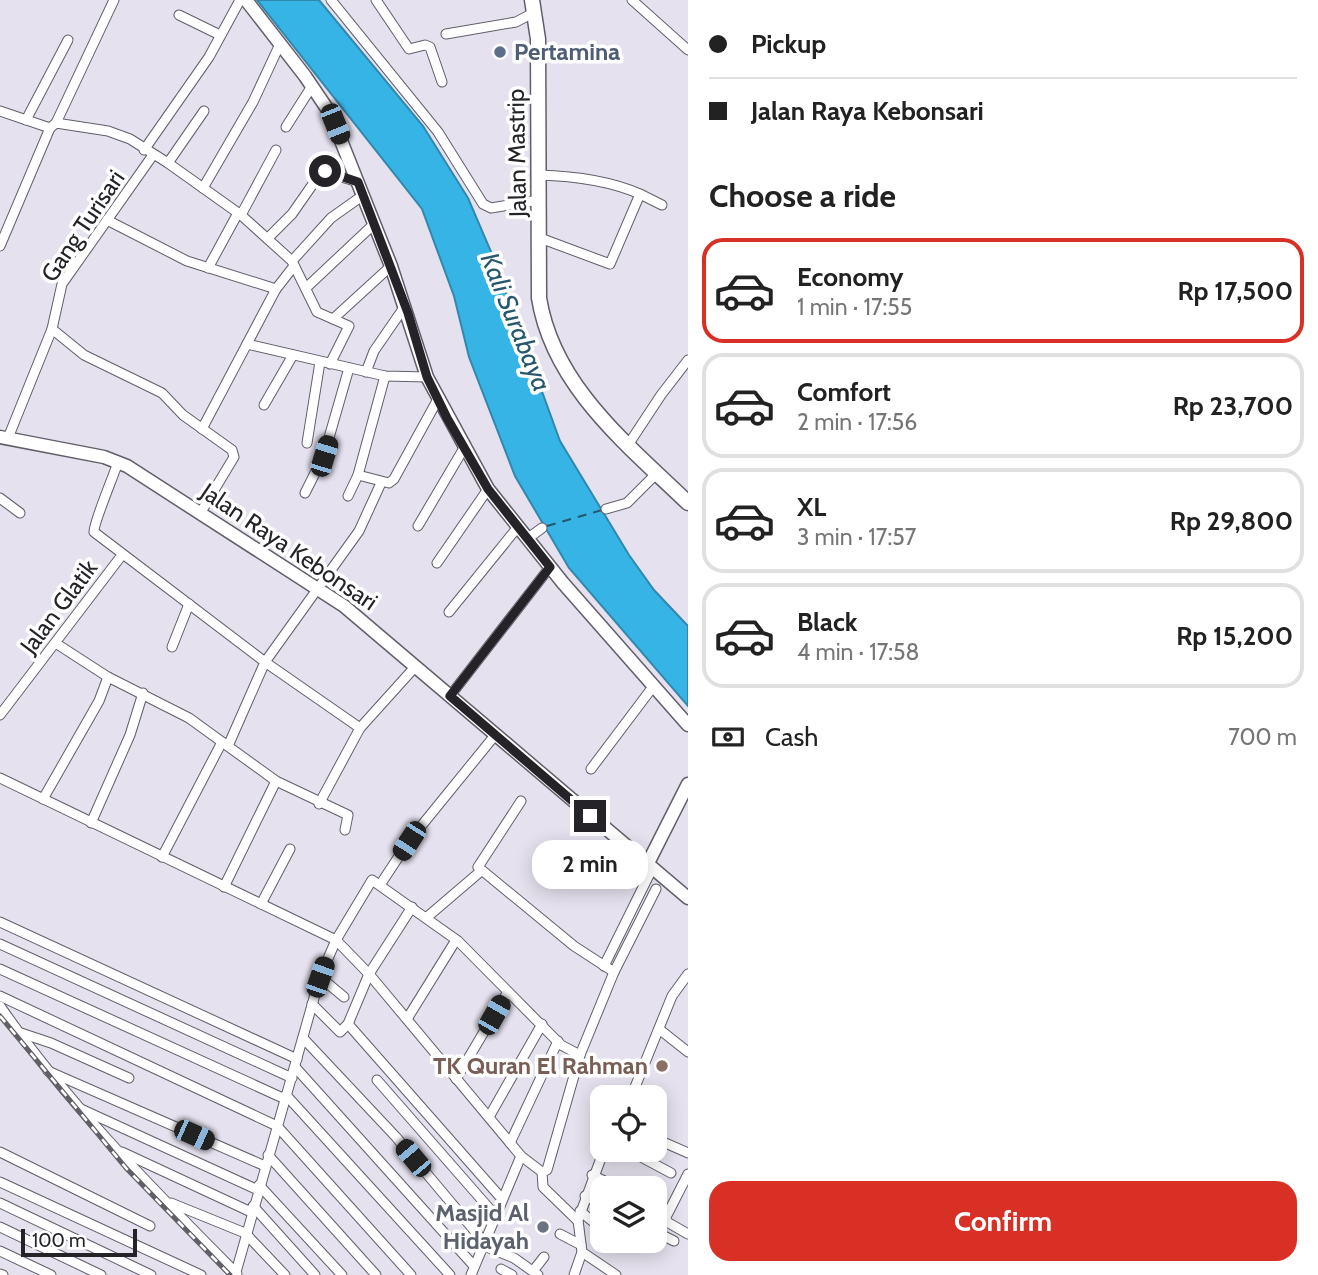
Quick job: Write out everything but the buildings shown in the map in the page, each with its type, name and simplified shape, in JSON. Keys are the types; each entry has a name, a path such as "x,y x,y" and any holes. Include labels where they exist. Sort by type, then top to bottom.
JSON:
{"main road":[{"name":"Jalan Mastrip","path":"534,4 538,38 539,298 553,350 574,383 628,445 688,503"}],"street":[{"path":"0,246 53,126 114,0"},
{"path":"243,0 281,44 312,86 335,124 391,267 427,377 488,489 517,528 652,688 688,725"},
{"name":"Gang Turisari","path":"4,438 52,329 58,290 107,220 243,0"},
{"path":"331,0 438,132 483,204 491,208 539,200"},
{"path":"376,0 409,48 425,45 430,47 442,82"},
{"path":"632,0 688,50"},
{"path":"446,34 516,22 534,4"},
{"path":"179,15 220,35"},
{"path":"26,120 68,40"},
{"path":"203,188 253,102 281,44"},
{"path":"286,127 312,86"},
{"path":"0,111 53,126 108,131 130,139 239,214 293,263 317,312 349,326 325,363 307,443"},
{"path":"168,163 204,111"},
{"path":"208,268 276,150"},
{"path":"268,239 292,214 322,172 358,182"},
{"path":"539,175 582,178 620,186 662,205"},
{"path":"540,238 611,264 640,194"},
{"path":"202,429 275,289 331,218 362,196"},
{"path":"107,220 208,268 275,289"},
{"path":"307,287 374,224"},
{"path":"332,319 391,267"},
{"path":"366,372 373,351 405,306"},
{"path":"52,329 84,355 162,393 183,415 232,450 234,457 201,512"},
{"path":"247,344 385,376 427,377"},
{"path":"264,405 293,355"},
{"path":"628,445 688,360"},
{"path":"305,493 324,456 349,368"},
{"path":"348,496 358,475 385,376"},
{"path":"358,475 389,483 438,399"},
{"name":"Jalan Raya Kebonsari","path":"4,438 118,462 317,586 688,898"},
{"path":"418,526 464,447"},
{"path":"118,462 93,530 122,555 265,662 360,728"},
{"path":"606,509 627,503 657,473"},
{"path":"162,857 225,744 265,662 359,531 381,483"},
{"path":"437,563 488,489"},
{"path":"0,498 20,513"},
{"path":"449,612 517,528"},
{"path":"527,539 542,528"},
{"name":"Jalan Glatik","path":"0,715 57,644 122,555"},
{"path":"450,696 550,567"},
{"path":"172,647 189,604"},
{"path":"57,644 108,677 189,718 276,781 319,804 348,815 345,830"},
{"path":"319,804 360,728 415,667"},
{"path":"43,799 99,701 108,677"},
{"path":"591,769 652,688"},
{"path":"91,823 130,735 143,693"},
{"path":"380,885 409,841 496,734"},
{"path":"0,778 336,940 369,974 521,1156 542,1176 543,1187 590,1222"},
{"path":"224,887 276,781"},
{"path":"604,966 688,784"},
{"path":"521,801 479,863 481,871 573,946 614,972"},
{"path":"261,904 290,849"},
{"path":"426,918 481,871"},
{"path":"237,1273 245,1233 320,977 336,940 372,880 456,940 558,1041 580,1055"},
{"path":"542,1176 547,1170 580,1055 614,972 656,889"},
{"path":"312,1004 340,1032 348,1024 369,974 412,907"},
{"path":"0,922 296,1063 472,1270 521,1156"},
{"path":"407,1019 456,940"},
{"path":"0,944 292,1078"},
{"path":"0,969 286,1097 450,1275"},
{"path":"636,1085 672,996 688,974"},
{"path":"320,977 344,998"},
{"path":"456,1079 507,993"},
{"path":"0,996 277,1126 411,1275"},
{"path":"0,1006 76,1107 237,1273"},
{"path":"348,1024 502,1199"},
{"path":"489,1117 542,1024"},
{"path":"659,1029 688,1052"},
{"path":"18,1032 51,1043 130,1078"},
{"path":"303,1038 396,1137 485,1245 536,1273 544,1257"},
{"path":"510,1143 558,1041"},
{"path":"46,1070 265,1166"},
{"path":"377,1080 495,1215"},
{"path":"76,1107 258,1187 342,1275"},
{"path":"667,1144 688,1153"},
{"path":"119,1151 252,1209 315,1275"},
{"path":"0,1152 150,1226"},
{"path":"268,1155 376,1275"},
{"path":"574,1275 582,1249 579,1216 598,1162"},
{"path":"650,1162 671,1173"},
{"path":"688,1174 666,1217 667,1223 688,1234"},
{"path":"0,1182 201,1275"},
{"path":"585,1196 590,1199"},
{"path":"168,1202 245,1233 285,1275"},
{"path":"0,1203 151,1275"},
{"path":"0,1227 101,1275"},
{"path":"560,1234 616,1275"},
{"path":"667,1238 674,1241"},
{"path":"0,1251 51,1275"},
{"path":"501,1269 512,1275"}],"water":[{"name":"Kali Surabaya","path":"257,0 319,0 423,126 468,198 492,254 560,441 629,555 654,590 688,626 688,706 569,568 515,476 469,357 454,296 422,209"}],"ferry route":[{"path":"547,526 602,510"}],"railway":[{"path":"0,1016 126,1168 230,1275"}],"place":[{"name":"Pertamina","path":"500,52"},
{"name":"TK Quran El Rahman","path":"662,1066"},
{"name":"Masjid Al Hidayah","path":"543,1227"}],"route":[{"path":"325,171 358,182 408,313 427,377 447,418 488,489 550,567 450,696 590,816"}]}
